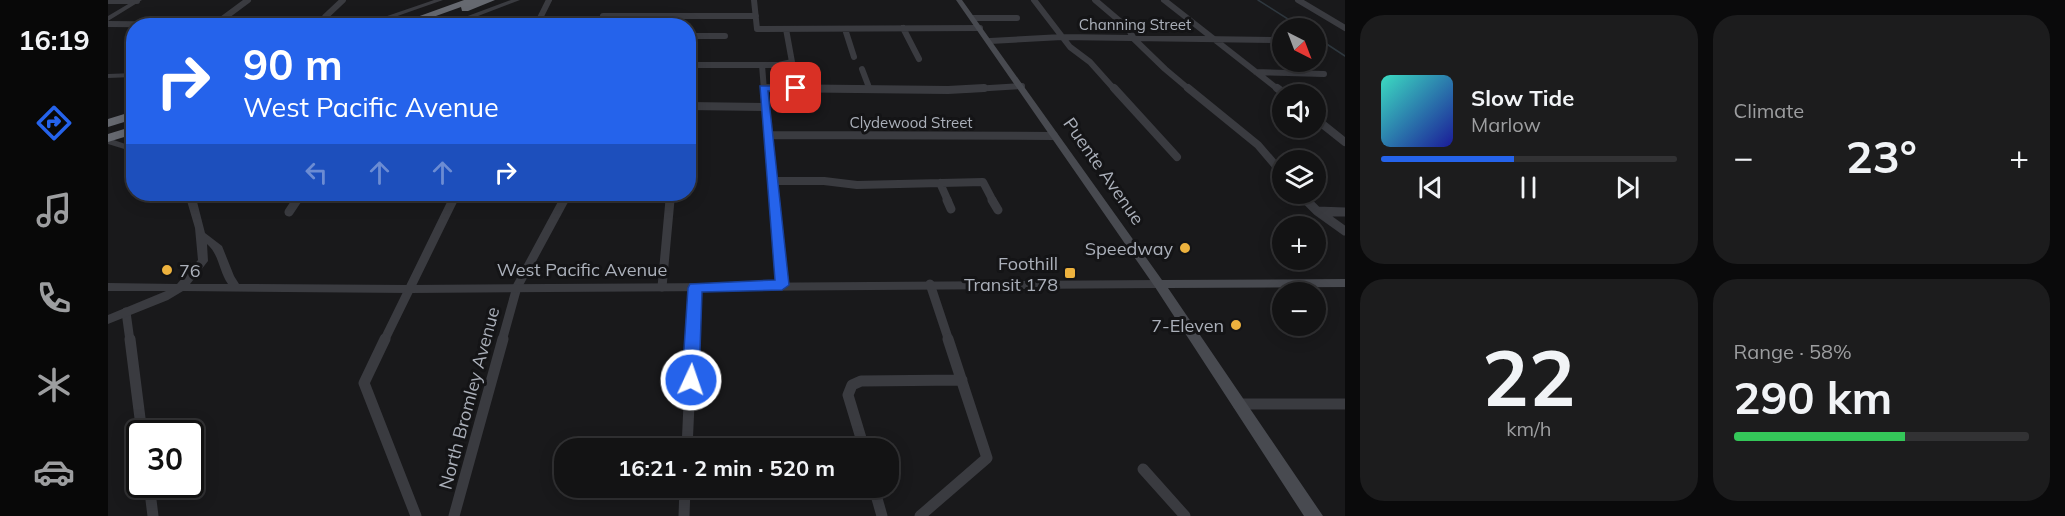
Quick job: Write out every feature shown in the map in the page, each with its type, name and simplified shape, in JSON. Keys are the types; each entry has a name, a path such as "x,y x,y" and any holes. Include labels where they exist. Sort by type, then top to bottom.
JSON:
{"highway":[{"path":"420,18 473,0"},
{"path":"429,18 482,0"},
{"path":"439,18 490,0"},
{"path":"446,18 497,0"},
{"path":"108,118 126,112"},
{"path":"110,134 126,121"},
{"path":"110,134 126,127"},
{"path":"110,134 126,131"}],"main road":[{"name":"Puente Avenue","path":"959,0 1022,86 1054,136 1159,284 1314,516"},
{"name":"West Pacific Avenue","path":"1159,284 1345,283"}],"street":[{"path":"108,1 138,0"},
{"path":"108,19 138,0"},
{"path":"223,18 248,0"},
{"path":"325,18 343,0"},
{"path":"424,0 432,3"},
{"path":"386,18 440,0"},
{"path":"466,18 517,0"},
{"path":"540,18 549,0"},
{"path":"754,0 757,29 980,28"},
{"path":"1034,0 1062,37 1076,52 1090,62 1177,158"},
{"path":"1095,0 1128,28 1134,39 1172,75 1258,146 1272,162"},
{"path":"1164,0 1272,84"},
{"path":"1298,0 1345,28"},
{"path":"603,16 756,16"},
{"path":"973,18 1017,18"},
{"path":"108,24 126,24"},
{"path":"903,28 919,59"},
{"path":"696,66 762,66 792,62 786,29"},
{"path":"845,29 854,57"},
{"path":"696,36 725,36"},
{"name":"Channing Street","path":"990,41 1062,37 1272,40"},
{"path":"762,66 782,285"},
{"path":"862,69 870,90"},
{"path":"1256,72 1324,74"},
{"path":"108,76 126,75"},
{"path":"763,88 948,90 1022,86"},
{"path":"696,106 765,107"},
{"path":"1326,127 1345,142"},
{"path":"110,134 126,145"},
{"name":"Clydewood Street","path":"768,135 1054,136"},
{"path":"773,181 824,181 856,185 983,182 998,210"},
{"path":"940,183 951,209"},
{"path":"108,320 179,289 203,261 201,235 192,201"},
{"path":"289,212 296,201"},
{"path":"416,516 364,383 453,201"},
{"name":"North Bromley Avenue","path":"454,516 517,287 530,260 555,222 563,201"},
{"path":"662,286 669,201"},
{"path":"1310,204 1345,231"},
{"path":"1317,211 1345,212"},
{"path":"201,235 218,248 229,277 237,289"},
{"path":"920,516 987,458 930,284"},
{"name":"West Pacific Avenue","path":"108,287 410,289 1159,284"},
{"path":"126,312 139,299 141,293 136,288"},
{"path":"688,438 695,288"},
{"path":"126,312 140,420"},
{"path":"861,438 848,395 852,385 861,381 962,380"},
{"path":"1238,404 1345,404"},
{"path":"1143,469 1185,516"},
{"path":"151,498 153,516"},
{"path":"684,516 685,498"},
{"path":"877,498 882,516"}],"waterway":[{"path":"1258,0 1286,18"},
{"path":"1326,44 1345,56"}],"place":[{"name":"Speedway","path":"1185,248"},
{"name":"76","path":"167,270"},
{"name":"Foothill Transit 178","path":"1070,273"},
{"name":"7-Eleven","path":"1236,325"}],"route":[{"path":"691,380 695,288 782,285 763,88 796,88"}]}
